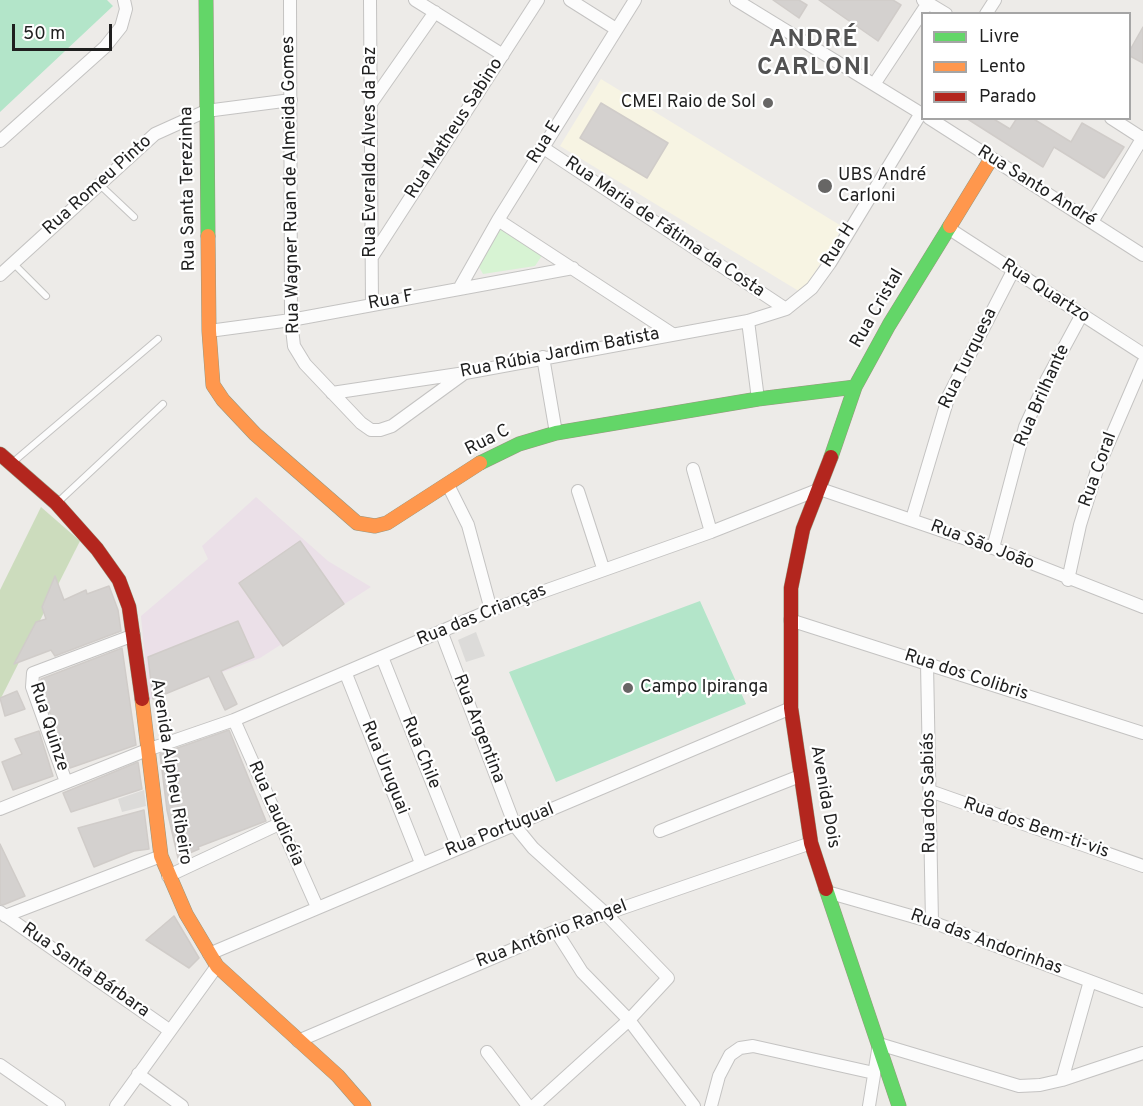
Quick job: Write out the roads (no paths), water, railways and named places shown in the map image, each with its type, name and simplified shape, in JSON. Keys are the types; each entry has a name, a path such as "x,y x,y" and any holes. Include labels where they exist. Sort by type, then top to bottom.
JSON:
{"street":[{"path":"0,141 105,47 121,27 126,9 124,0"},
{"name":"Rua Santa Terezinha","path":"206,0 211,377"},
{"name":"Rua Wagner Ruan de Almeida Gomes","path":"290,0 291,320 294,346 305,364 332,393"},
{"name":"Rua Everaldo Alves da Paz","path":"370,0 372,304"},
{"path":"415,0 503,54"},
{"name":"Rua Matheus Sabino","path":"372,257 538,0"},
{"path":"570,0 616,29"},
{"name":"Rua E","path":"459,289 542,147 635,0"},
{"name":"Rua Santo André","path":"736,0 921,113"},
{"path":"875,83 926,1 943,12"},
{"path":"372,102 435,12"},
{"name":"Rua Romeu Pinto","path":"0,275 155,134 206,111 291,100"},
{"name":"Rua H","path":"786,309 812,288 830,263 921,120"},
{"name":"Rua Santo André","path":"932,120 1143,255"},
{"path":"1092,222 1143,138 1114,120"},
{"name":"Rua Maria de Fátima da Costa","path":"542,147 786,309"},
{"name":"Rua Cristal","path":"820,489 843,428 855,387 948,228 992,159"},
{"path":"498,220 671,333"},
{"name":"Rua Quartzo","path":"948,228 1143,354"},
{"name":"Rua F","path":"209,332 291,320 573,268"},
{"name":"Rua Turquesa","path":"912,519 949,395 1013,271"},
{"name":"Rua Rúbia Jardim Batista","path":"332,393 465,373 671,333 748,321 786,309"},
{"name":"Rua Brilhante","path":"993,548 1025,427 1081,316"},
{"path":"748,321 758,399"},
{"path":"543,357 556,433"},
{"name":"Rua Coral","path":"1068,580 1097,470 1143,363"},
{"path":"332,393 361,423 371,430 380,430 392,426 465,373"},
{"name":"Rua C","path":"211,377 215,390 235,413 357,523 375,526 387,523 489,458 519,444 556,433 758,399 855,387"},
{"name":"Avenida Alpheu Ribeiro","path":"0,454 56,503 97,549 119,580 129,607 134,635 161,856 168,876 209,954 217,966 338,1076 364,1106"},
{"path":"693,469 711,532"},
{"path":"448,485 468,525 491,610"},
{"name":"Rua São João","path":"820,489 993,548 1068,580 1143,607"},
{"name":"Rua das Crianças","path":"0,809 147,750 234,720 491,610 603,568 711,532 820,489"},
{"name":"Avenida Dois","path":"820,489 803,529 791,588 791,708 811,843 879,1044 869,1106"},
{"path":"578,491 603,568"},
{"name":"Rua dos Colibris","path":"790,620 1143,733"},
{"name":"Rua Argentina","path":"441,631 515,826"},
{"name":"Rua Quinze","path":"66,782 32,687 33,673 134,635"},
{"name":"Rua Chile","path":"382,657 458,848"},
{"name":"Rua dos Sabiás","path":"927,664 932,922"},
{"name":"Rua Uruguai","path":"346,674 421,863"},
{"name":"Rua Portugual","path":"209,954 791,708"},
{"name":"Rua Laudicéia","path":"234,720 317,907"},
{"path":"660,831 800,776"},
{"name":"Rua dos Bem-ti-vis","path":"930,791 1143,866"},
{"path":"168,876 279,824"},
{"path":"515,826 555,870 605,913 666,973 667,983 534,1106"},
{"name":"Rua Antônio Rangel","path":"298,1041 556,931 811,843"},
{"path":"3,914 161,856"},
{"name":"Rua das Andorinhas","path":"827,892 932,922 1143,1001"},
{"name":"Rua Santa Bárbara","path":"3,914 169,1030"},
{"path":"556,931 582,972 629,1020 694,1106"},
{"path":"116,1106 217,966"},
{"path":"1062,1080 1090,981"},
{"path":"879,1044 1019,1086 1040,1085 1062,1080 1143,1053"},
{"path":"879,1044 899,1106"},
{"path":"711,1106 719,1076 730,1055 740,1048 753,1046 874,1073"},
{"path":"487,1052 528,1106"},
{"path":"0,1065 59,1106"},
{"path":"138,1074 182,1106"}],"lane":[{"path":"99,183 134,217"},
{"path":"13,263 46,296"},
{"path":"12,463 158,339"},
{"path":"56,503 163,404"}],"place":[{"name":"CMEI Raio de Sol","path":"768,103"},
{"name":"UBS André Carloni","path":"825,186"},
{"name":"Campo Ipiranga","path":"628,688"}],"district":[{"name":"ANDRÉ CARLONI","path":"814,55"}]}
